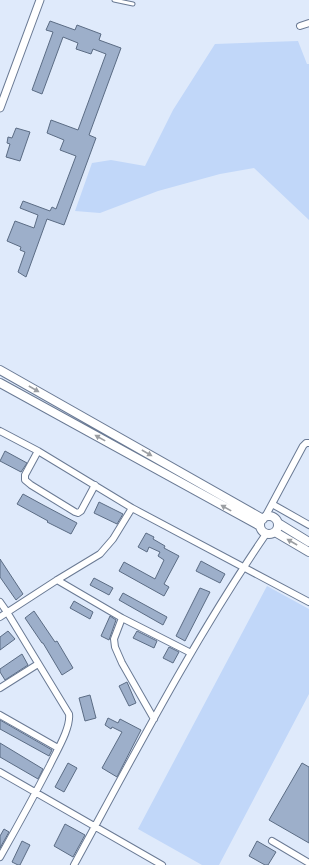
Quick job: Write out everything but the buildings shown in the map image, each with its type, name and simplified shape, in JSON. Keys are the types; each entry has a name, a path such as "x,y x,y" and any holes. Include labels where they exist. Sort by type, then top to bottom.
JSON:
{"main road":[{"path":"0,370 263,521"},
{"path":"0,383 263,521"},
{"path":"278,523 278,528 275,532 270,534 266,534 261,529 263,521 270,516 277,520 278,523 309,542"},
{"path":"275,532 309,552"}],"street":[{"path":"1,104 40,0"},
{"path":"300,26 309,23"},
{"path":"0,431 38,451 132,508 242,568 309,602"},
{"path":"263,521 303,446 306,443 309,443"},
{"path":"38,451 25,475 25,480 75,512 78,513 80,511 95,485"},
{"path":"272,504 309,525"},
{"path":"0,617 105,550 132,508"},
{"path":"74,865 191,653 242,568 266,534"},
{"path":"56,580 122,618 191,653"},
{"path":"0,602 69,714 70,720 36,793 0,857"},
{"path":"122,618 114,639 115,647 122,663 154,719"},
{"path":"0,688 38,664"},
{"path":"0,715 58,748"},
{"path":"0,772 162,865"},
{"path":"272,841 309,863"}],"lane":[{"path":"114,0 132,4"}],"shaded area":[{"path":"298,41 307,64 309,64 309,220 254,168 220,174 158,191 100,213 75,211 92,163 111,160 145,166 173,110 215,44"},
{"path":"267,586 309,609 309,694 219,865 202,865 138,829"}]}
